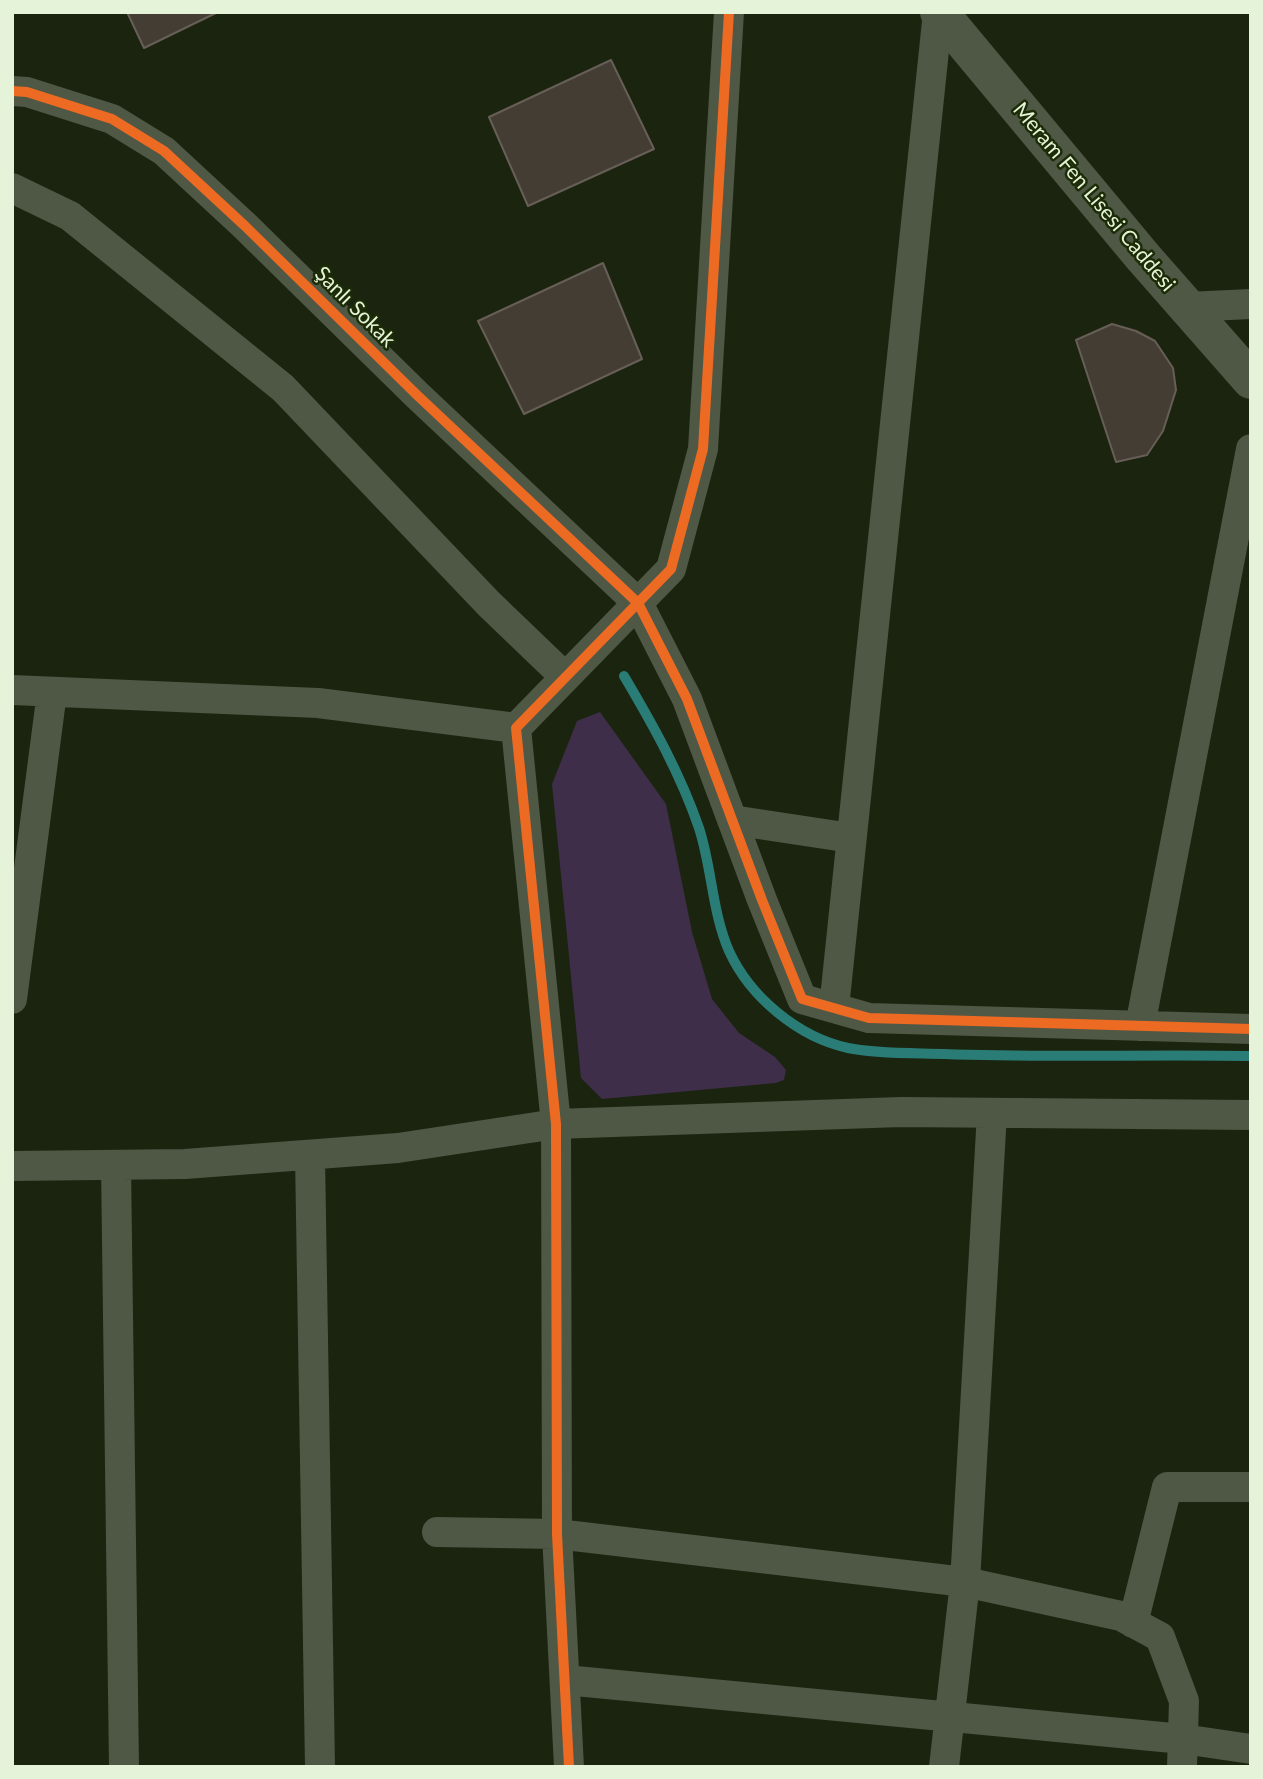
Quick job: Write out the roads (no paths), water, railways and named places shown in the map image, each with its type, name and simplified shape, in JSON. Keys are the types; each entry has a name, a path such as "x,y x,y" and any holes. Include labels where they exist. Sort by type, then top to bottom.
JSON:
{"street":[{"path":"569,1767 557,1534 556,1124 516,728 671,569 703,449 729,12"},
{"path":"938,12 834,1008 869,1018 1251,1030"},
{"name":"Meram Fen Lisesi Caddesi","path":"938,12 1251,380"},
{"name":"Şanlı Sokak","path":"12,91 27,92 112,119 164,151 638,603 687,699 802,999 834,1008"},
{"path":"12,188 70,216 283,388 489,604 565,677"},
{"path":"1187,307 1251,304"},
{"path":"1140,1026 1251,449"},
{"path":"12,690 318,703 516,728"},
{"path":"12,999 52,692"},
{"path":"733,820 852,838"},
{"path":"12,1166 185,1164 310,1155 398,1148 556,1124 901,1112 1251,1115"},
{"path":"944,1767 965,1582 992,1113"},
{"path":"310,1155 320,1767"},
{"path":"116,1165 124,1767"},
{"path":"1133,1623 1167,1487 1251,1487"},
{"path":"437,1532 557,1534 965,1582 1121,1616 1160,1637 1184,1700 1182,1753"},
{"path":"565,1680 950,1718 1182,1753 1251,1749"}],"waterway":[{"path":"624,676 665,750 692,808 703,843 719,921 729,951 749,984 794,1025 829,1043 883,1052 1021,1056 1251,1056"}]}
